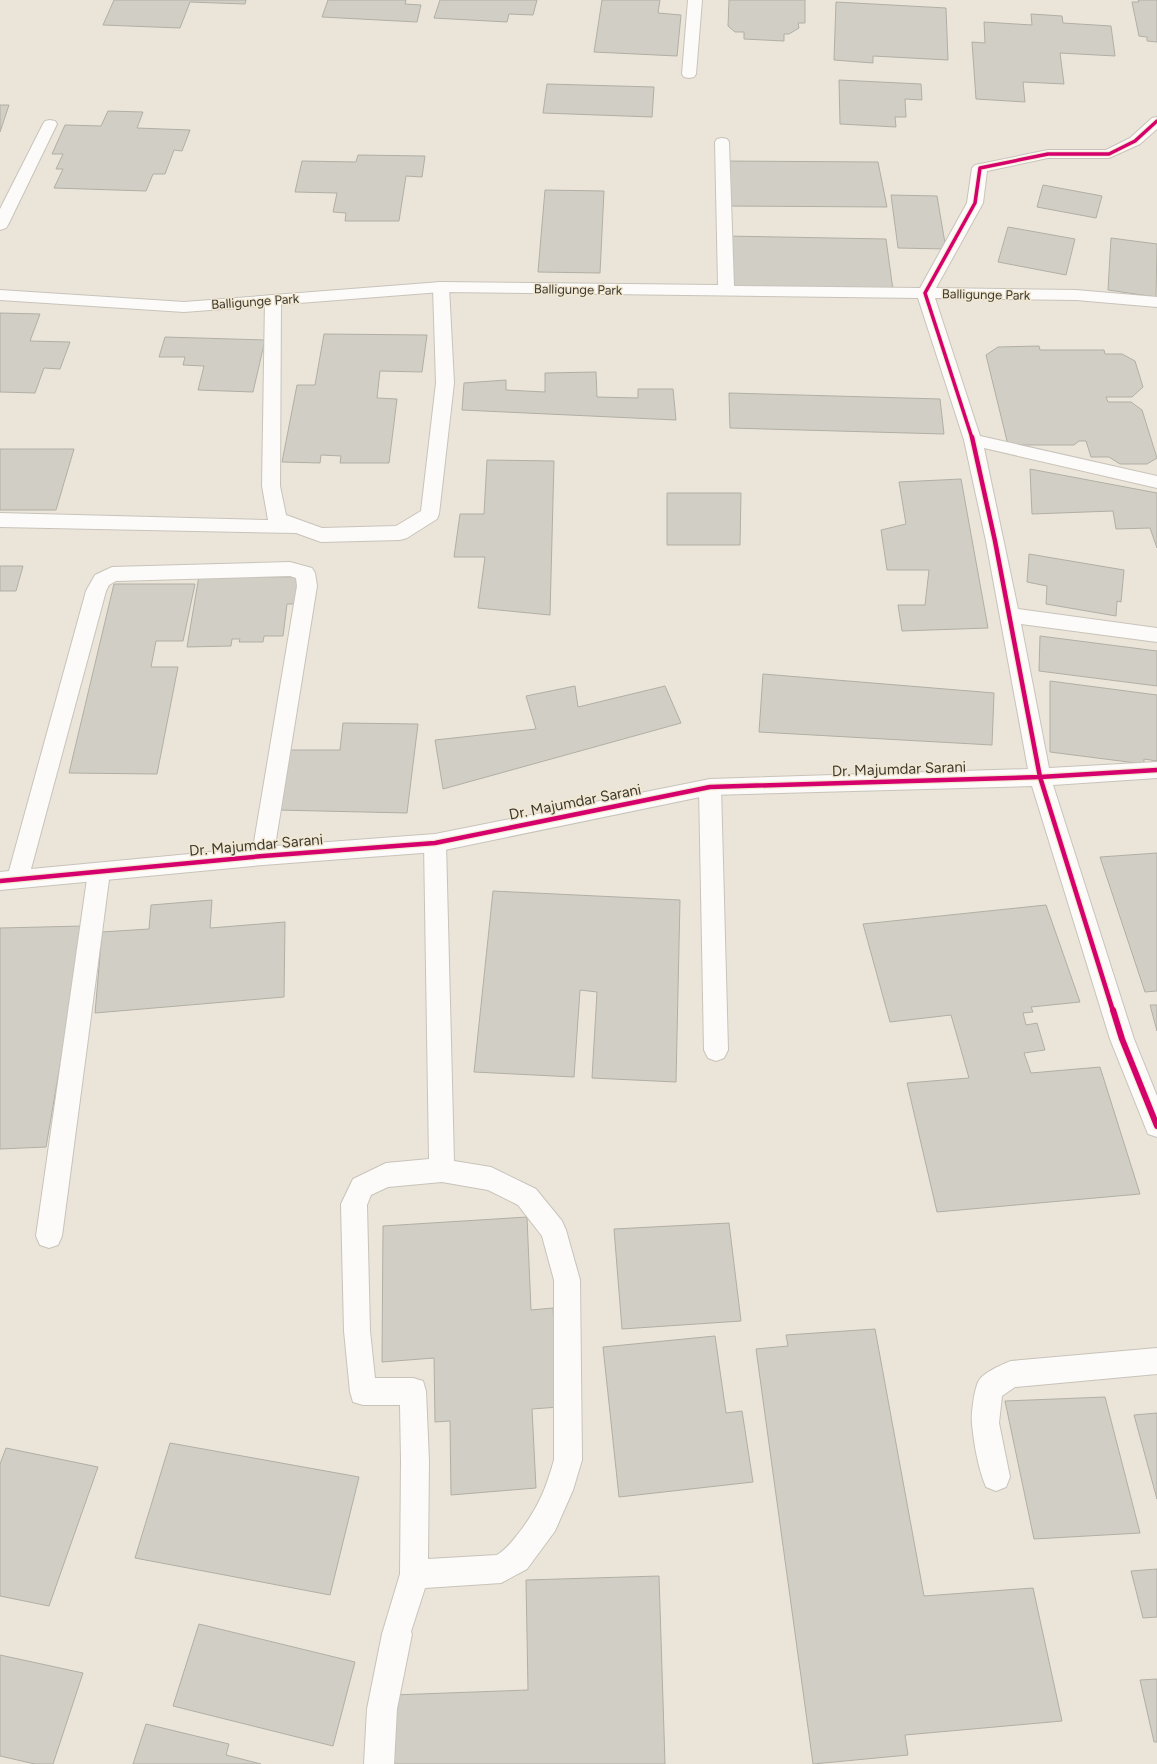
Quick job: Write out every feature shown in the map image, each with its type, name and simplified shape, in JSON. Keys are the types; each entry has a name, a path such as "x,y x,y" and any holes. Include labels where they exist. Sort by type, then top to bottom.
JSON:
{"street":[{"path":"689,74 695,0"},
{"path":"1157,121 1135,141 1109,154 1048,154 980,168 975,203 925,293 973,440 1040,777 1122,1039 1157,1126"},
{"path":"0,225 50,124"},
{"path":"722,142 726,291"},
{"path":"273,300 271,486 277,518 321,536 400,533 430,514 445,383 441,287"},
{"name":"Balligunge Park","path":"0,295 184,307 441,287 1076,295 1157,302"},
{"path":"973,440 1157,482"},
{"path":"0,520 300,527"},
{"path":"9,881 96,591 102,580 112,574 290,569 305,573 307,586 263,856"},
{"path":"1009,615 1157,635"},
{"name":"Dr. Majumdar Sarani","path":"9,881 263,856 434,843 710,788 1040,777 1157,770"},
{"path":"710,788 716,1050"},
{"path":"434,843 442,1170"},
{"path":"49,1236 99,872"},
{"path":"379,1764 382,1709 397,1634 414,1574 415,1461 413,1391 363,1392 357,1332 354,1204 362,1187 386,1175 442,1170 491,1179 527,1196 552,1230 567,1280 568,1460 559,1490 545,1521 517,1559 501,1569 414,1574"},
{"path":"996,1477 985,1423 989,1389 1011,1374 1157,1361"}],"building":[{"path":"114,0 246,0 245,4 190,2 180,28 103,25"},
{"path":"328,0 406,0 405,4 421,5 417,22 322,17"},
{"path":"440,0 537,0 533,15 509,14 507,22 434,18"},
{"path":"602,0 660,0 658,13 681,15 677,56 594,52"},
{"path":"729,0 805,0 805,23 798,23 799,28 789,34 784,34 784,41 744,39 744,32 735,32 728,26"},
{"path":"1138,0 1157,0 1157,42 1147,41 1147,37 1139,36 1132,2 1139,2"},
{"path":"836,2 946,8 948,60 873,56 873,63 834,60"},
{"path":"1031,14 1062,16 1063,23 1111,26 1115,56 1060,53 1064,84 1023,82 1025,102 976,99 972,42 985,43 984,22 1032,25"},
{"path":"839,80 921,84 922,100 905,99 906,117 895,117 896,127 840,124"},
{"path":"547,84 654,87 652,117 543,113"},
{"path":"0,105 9,105 0,132"},
{"path":"108,111 143,112 137,128 190,130 182,151 174,150 165,174 153,174 146,191 54,188 63,169 56,169 63,154 52,154 65,125 101,126"},
{"path":"358,155 425,156 422,177 406,176 399,221 345,221 346,213 333,212 337,193 295,192 302,161 356,162"},
{"path":"722,161 878,162 887,207 726,206"},
{"path":"1043,185 1102,196 1096,218 1037,207"},
{"path":"545,190 604,191 600,273 538,272"},
{"path":"891,195 937,196 946,249 898,248"},
{"path":"1008,227 1075,239 1066,275 998,262"},
{"path":"725,236 886,239 893,290 727,287"},
{"path":"1111,238 1157,244 1156,297 1108,290"},
{"path":"0,313 40,314 30,341 70,342 60,369 44,368 35,393 0,392"},
{"path":"324,334 427,335 422,372 380,371 377,398 397,399 389,463 340,463 341,456 321,455 320,463 282,462 297,385 315,385"},
{"path":"165,337 265,340 253,392 198,390 204,366 183,365 185,357 159,357"},
{"path":"1039,346 1040,350 1104,350 1105,354 1122,354 1135,361 1143,387 1132,397 1106,397 1108,402 1131,402 1142,410 1157,458 1147,464 1120,464 1109,457 1091,457 1086,441 1079,441 1074,445 1008,445 986,355 998,347"},
{"path":"596,372 597,397 638,398 638,389 673,389 676,420 462,410 464,383 506,380 506,390 545,392 545,373"},
{"path":"729,393 940,399 944,434 730,428"},
{"path":"0,449 74,449 56,510 0,510"},
{"path":"487,460 554,461 550,615 478,608 485,557 454,557 460,514 484,514"},
{"path":"1030,469 1157,493 1157,548 1150,528 1116,529 1113,511 1032,514"},
{"path":"961,479 988,628 902,631 898,605 925,605 929,570 887,570 881,530 906,524 899,482"},
{"path":"667,493 741,493 740,545 667,545"},
{"path":"1029,554 1124,570 1121,602 1117,601 1116,616 1046,604 1047,586 1027,582"},
{"path":"0,566 23,566 16,591 0,591"},
{"path":"199,576 300,577 296,604 287,604 283,636 264,636 263,642 239,642 240,639 232,639 231,646 187,647"},
{"path":"114,584 195,584 183,641 156,641 151,667 178,667 157,774 69,773"},
{"path":"1040,636 1157,651 1157,686 1039,671"},
{"path":"763,674 994,693 992,745 759,732"},
{"path":"1050,681 1157,695 1157,761 1144,759 1144,764 1050,752"},
{"path":"575,686 578,707 665,686 681,723 443,789 435,740 536,729 526,696"},
{"path":"343,723 418,724 407,813 277,810 288,750 340,750"},
{"path":"1157,853 1157,991 1145,992 1100,857"},
{"path":"493,891 680,900 676,1082 592,1078 597,992 580,990 574,1077 474,1072"},
{"path":"212,900 210,928 285,922 284,997 95,1013 102,932 149,929 151,905"},
{"path":"1046,905 1080,1002 1031,1007 1033,1012 1023,1013 1026,1025 1037,1023 1045,1050 1024,1053 1031,1073 1100,1067 1140,1194 937,1212 907,1083 969,1078 951,1015 890,1022 863,924"},
{"path":"84,926 46,1147 0,1149 0,928"},
{"path":"1150,1005 1157,1005 1157,1031"},
{"path":"527,1217 531,1310 553,1308 559,1407 532,1409 536,1488 451,1495 450,1421 435,1422 434,1358 382,1362 383,1226"},
{"path":"729,1223 741,1321 622,1329 614,1229"},
{"path":"875,1329 924,1596 1033,1588 1062,1721 905,1735 908,1755 813,1764 756,1349 788,1346 786,1335"},
{"path":"715,1336 726,1413 742,1411 753,1482 619,1497 603,1347"},
{"path":"1105,1397 1140,1533 1034,1539 1005,1401"},
{"path":"1157,1413 1157,1499 1134,1415"},
{"path":"170,1443 359,1477 330,1595 135,1558"},
{"path":"6,1448 98,1467 49,1606 0,1596 0,1464"},
{"path":"1157,1569 1157,1617 1143,1618 1131,1571"},
{"path":"659,1576 665,1764 391,1764 393,1695 528,1690 526,1580"},
{"path":"199,1624 355,1662 333,1746 173,1706"},
{"path":"0,1655 83,1673 53,1764 35,1764 0,1756"},
{"path":"1157,1679 1157,1742 1154,1742 1140,1680"},
{"path":"146,1724 229,1744 226,1755 261,1764 133,1764"}],"cycle path":[{"path":"1157,121 1135,141 1109,154 1048,154 980,168 975,203 925,293 973,440 995,541 1040,777 1122,1039 1157,1126"},
{"path":"0,881 263,856 435,843 710,787 1040,777 1157,770"}]}
